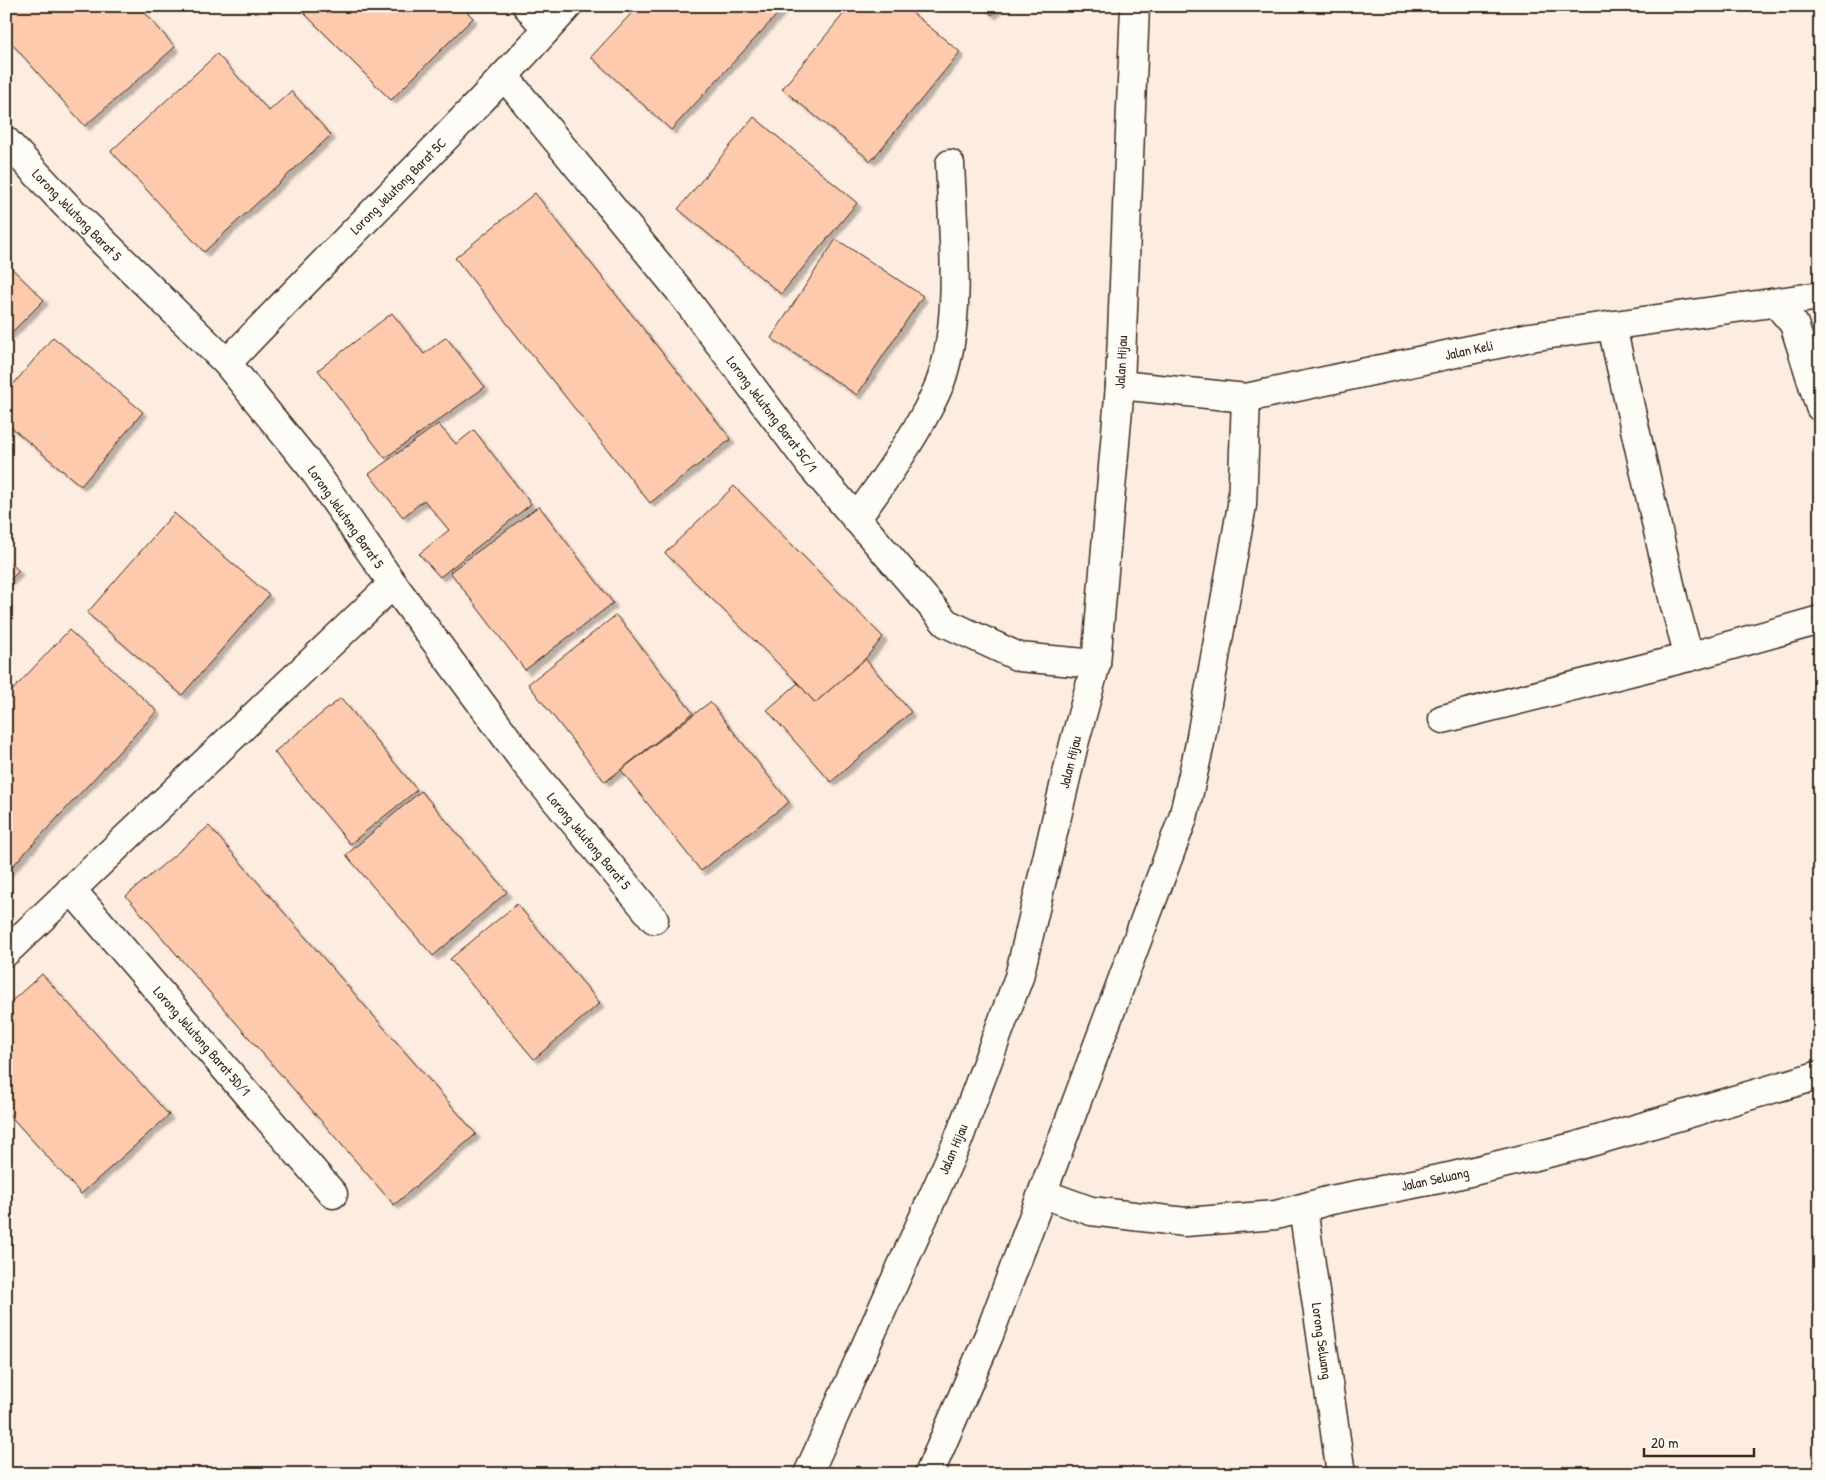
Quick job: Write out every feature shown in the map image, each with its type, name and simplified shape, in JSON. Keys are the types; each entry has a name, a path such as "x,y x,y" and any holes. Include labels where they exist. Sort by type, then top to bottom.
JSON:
{"street":[{"path":"527,6 547,29"},
{"name":"Lorong Jelutong Barat 5C","path":"227,363 326,258 505,77 568,6"},
{"name":"Jalan Hijau","path":"808,1474 957,1143 1019,977 1074,744 1096,664 1120,385 1135,6"},
{"name":"Lorong Jelutong Barat 5C/1","path":"505,77 679,290 812,467 946,623 1019,657 1096,664"},
{"name":"Lorong Jelutong Barat 5","path":"6,141 66,205 227,363 312,468 393,584 526,764 654,919"},
{"path":"856,519 882,484 914,432 940,383 951,330 954,266 950,164"},
{"name":"Jalan Keli","path":"1120,385 1246,398 1530,337 1612,327 1820,296"},
{"path":"1776,303 1794,324 1820,407"},
{"path":"1612,327 1674,602 1689,657"},
{"path":"929,1474 989,1335 1044,1194 1183,818 1199,748 1242,505 1246,398"},
{"path":"6,952 393,584"},
{"path":"1443,719 1689,657 1820,620"},
{"name":"Lorong Jelutong Barat 5D/1","path":"71,889 333,1194"},
{"name":"Jalan Seluang","path":"1044,1194 1091,1211 1185,1222 1276,1215 1449,1177 1577,1146 1820,1075"},
{"name":"Lorong Seluang","path":"1302,1208 1341,1474"}],"building":[{"path":"6,6 139,6 175,47 85,126 6,37"},
{"path":"297,6 461,6 473,18 391,100"},
{"path":"638,6 785,6 671,130 591,57"},
{"path":"850,6 904,6 960,52 871,161 782,89"},
{"path":"982,6 999,6 992,15"},
{"path":"217,54 269,111 291,91 331,135 204,252 111,151"},
{"path":"754,117 857,203 781,294 678,209"},
{"path":"535,193 731,439 650,503 455,258"},
{"path":"836,239 923,296 857,395 771,338"},
{"path":"6,263 44,300 6,338"},
{"path":"392,313 424,354 446,337 485,387 385,458 318,370"},
{"path":"53,337 143,412 81,486 6,423 6,393"},
{"path":"438,424 456,444 474,430 531,504 440,577 419,554 449,530 424,500 403,517 369,474"},
{"path":"734,486 883,637 865,659 815,703 798,683 665,553"},
{"path":"539,506 613,603 525,670 450,572"},
{"path":"174,513 269,595 182,695 87,613"},
{"path":"6,559 19,571 6,584"},
{"path":"616,615 693,713 605,782 528,684"},
{"path":"69,630 157,711 6,873 6,697"},
{"path":"865,659 911,712 831,782 767,710 798,683 815,703"},
{"path":"341,698 417,790 350,844 274,752"},
{"path":"710,702 789,802 701,871 621,770"},
{"path":"421,791 507,892 433,956 346,855"},
{"path":"209,826 476,1134 394,1205 126,896"},
{"path":"517,904 600,1003 534,1059 450,959"},
{"path":"42,974 169,1115 81,1194 6,1111 6,1006"}]}
